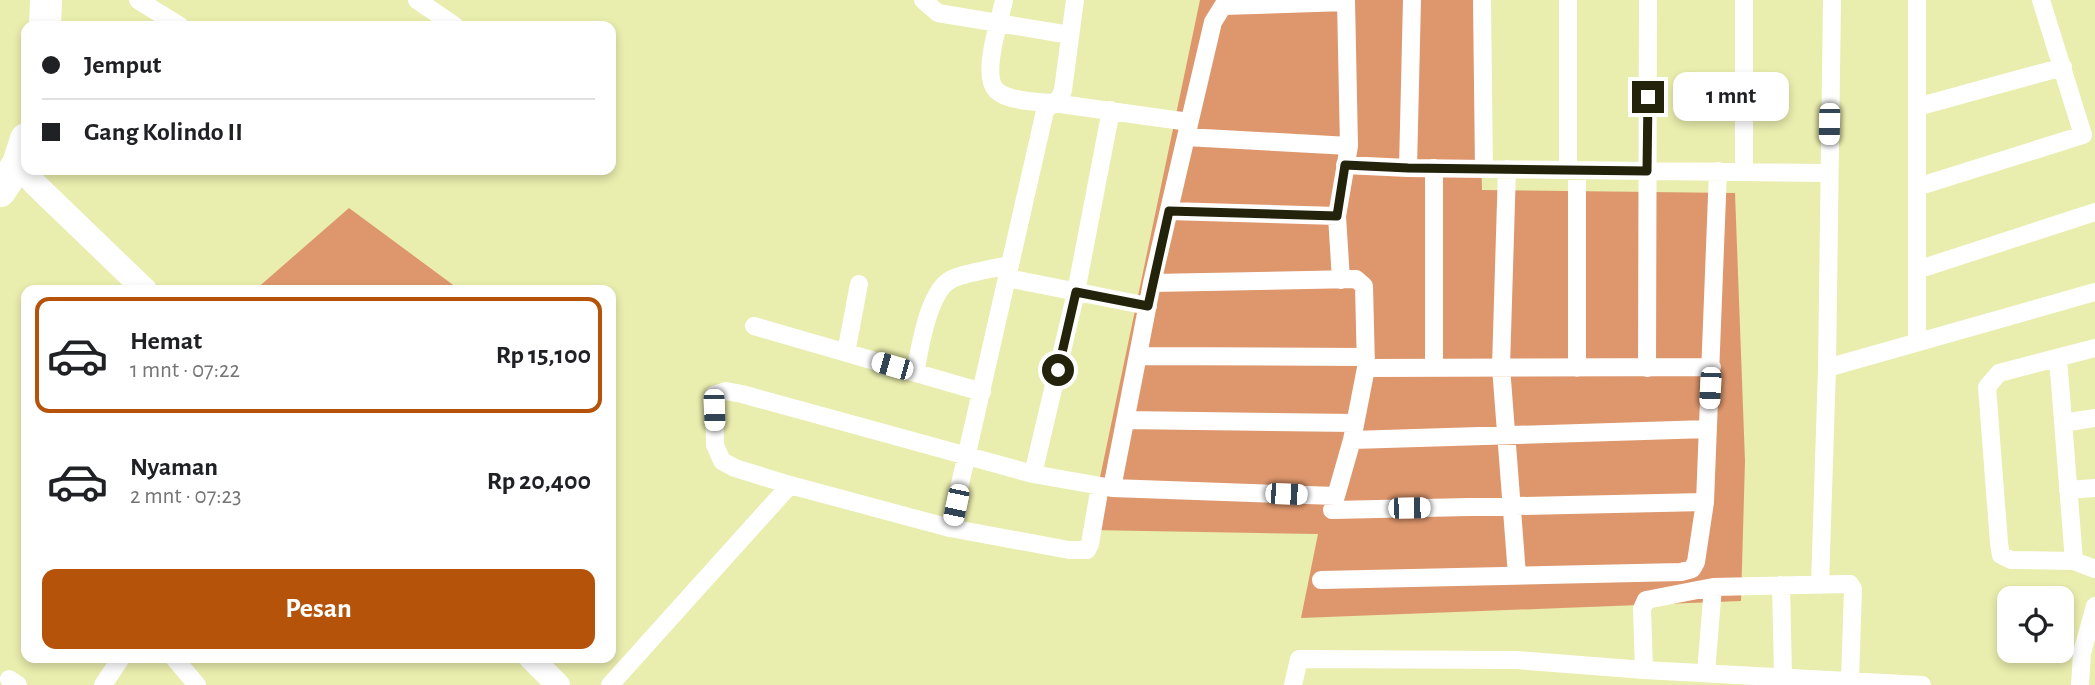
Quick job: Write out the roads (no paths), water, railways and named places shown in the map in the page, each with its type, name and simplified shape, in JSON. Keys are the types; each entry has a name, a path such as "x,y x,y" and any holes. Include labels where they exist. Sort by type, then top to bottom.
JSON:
{"highway":[{"path":"45,21 46,0"},
{"path":"0,191 21,154"}],"street":[{"path":"138,0 172,21"},
{"path":"417,0 448,21"},
{"path":"922,0 938,13 1070,35"},
{"path":"1004,0 989,65 990,81 996,91 1008,97 1111,110 1187,130 1349,146"},
{"path":"950,528 1045,111 1060,98 1063,90 1075,0"},
{"path":"1408,168 1412,0"},
{"path":"1482,0 1483,169"},
{"path":"1568,0 1577,368"},
{"path":"1647,368 1648,0"},
{"path":"1744,0 1744,172"},
{"path":"1820,584 1827,368 1832,0"},
{"path":"1916,0 1917,342"},
{"path":"1917,187 2084,135 2041,0"},
{"path":"1152,283 1341,280 1356,279 1364,286 1366,363 1354,432 1336,496 1106,487 1033,474 726,391 714,395 715,445 722,461 735,468 790,485 950,528 1079,552 1087,550 1090,544 1106,487 1125,420 1152,283 1213,22 1223,6 1346,1 1349,146 1337,216 1341,280"},
{"path":"1917,107 2063,67"},
{"path":"1033,474 1076,292 1111,110"},
{"path":"1345,165 1828,173"},
{"path":"1434,168 1434,368"},
{"path":"1507,169 1501,368 1517,575"},
{"path":"1321,580 1692,569 1696,562 1705,502 1718,172"},
{"path":"31,175 35,184 140,285"},
{"path":"1169,211 1337,216"},
{"path":"1917,270 2095,212"},
{"path":"915,373 928,316 937,294 950,279 1008,271 1076,292 1148,306"},
{"path":"846,353 859,284"},
{"path":"1827,368 2095,292"},
{"path":"754,327 982,392"},
{"path":"2095,348 1999,373 1987,387 2001,555 2011,560 2074,561 2095,569"},
{"path":"1138,356 1366,363 1434,368 1712,367"},
{"path":"2058,358 2074,561"},
{"path":"2063,422 2095,418"},
{"path":"1125,420 1354,432 1506,435 1709,429"},
{"path":"610,685 790,485"},
{"path":"2068,490 2095,488"},
{"path":"1332,510 1705,502"},
{"path":"1644,670 1642,609 1646,600 1713,587 1850,584 1853,589 1850,680"},
{"path":"1781,585 1783,676"},
{"path":"1706,673 1713,587"},
{"path":"2080,685 2089,654 2095,606"},
{"path":"1293,685 1299,659 1516,660 1644,670 1922,685"},
{"path":"103,685 118,663"},
{"path":"178,663 195,684"},
{"path":"536,663 558,685"}]}
